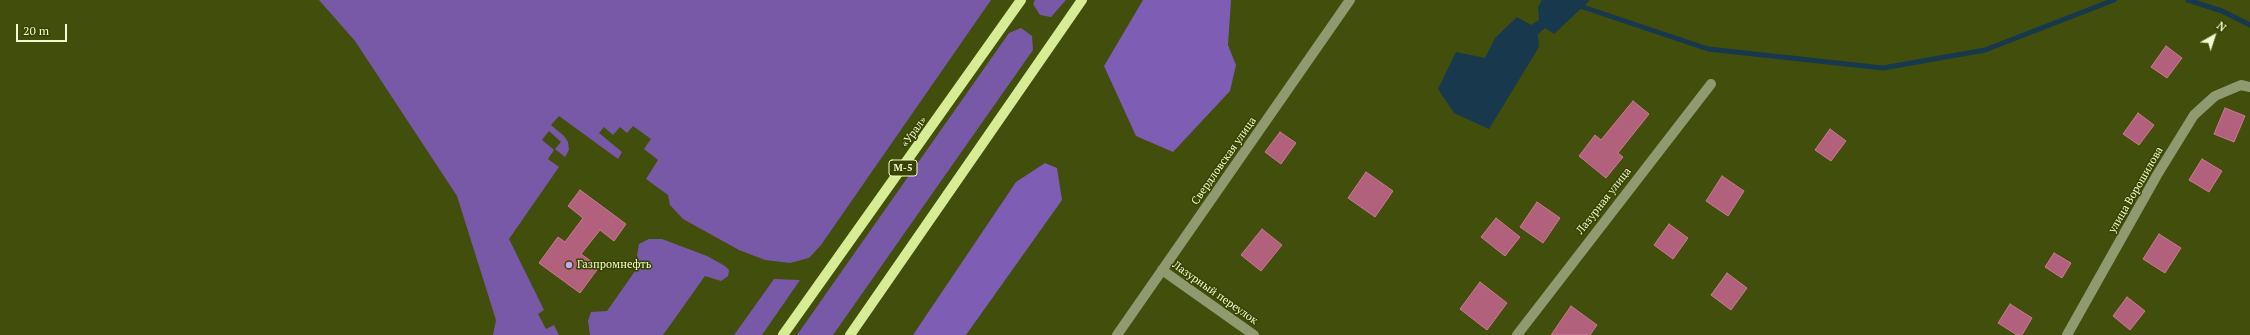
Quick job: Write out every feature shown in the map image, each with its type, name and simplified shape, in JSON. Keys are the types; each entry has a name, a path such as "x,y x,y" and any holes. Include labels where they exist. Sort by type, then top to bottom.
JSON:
{"main road":[{"name":"«Урал»","path":"783,335 1021,0"},
{"path":"850,335 1082,0"}],"street":[{"name":"Свердловская улица","path":"1117,335 1350,0"},
{"name":"Лазурная улица","path":"1517,335 1711,84"},
{"name":"улица Ворошилова","path":"2067,335 2157,175 2194,115 2214,96 2241,85 2250,87"},
{"name":"Лазурный переулок","path":"1162,270 1254,335"}],"shaded area":[{"path":"319,0 991,0 821,245 809,258 790,263 765,260 739,250 683,219 670,205 668,195 646,179 658,160 644,149 651,139 633,126 627,133 620,127 613,135 604,127 599,133 622,152 618,159 559,116 551,125 564,136 568,142 569,150 565,157 555,149 561,142 549,131 542,140 554,150 548,159 559,167 509,239 544,310 538,314 546,329 554,325 559,335 493,335 496,320 457,196 355,41"},
{"path":"1035,0 1066,0 1051,17 1040,15 1033,4"},
{"path":"1143,0 1231,0 1228,45 1236,65 1230,91 1173,152 1136,136 1104,66"},
{"path":"1021,28 1032,36 1033,50 833,335 797,335 1009,33"},
{"path":"1045,163 1057,168 1062,200 966,335 913,335 1016,182"},
{"path":"649,239 662,239 707,256 725,266 729,270 728,276 721,281 705,276 663,335 590,335 588,321 591,312 607,311 640,264 637,255 639,244"},
{"path":"774,279 800,280 762,335 734,335"}],"water":[{"path":"1542,0 1590,0 1554,34 1545,28 1538,34 1539,47 1489,129 1454,113 1438,89 1456,52 1485,58 1495,38 1517,17 1531,25 1539,20 1538,7"}],"building":[{"path":"2166,46 2182,58 2167,78 2151,67"},
{"path":"1633,101 1649,114 1618,153 1623,157 1606,178 1579,156 1595,135 1601,140"},
{"path":"2225,108 2245,116 2234,142 2214,134"},
{"path":"2138,113 2154,125 2139,145 2123,134"},
{"path":"1830,129 1846,141 1831,161 1815,150"},
{"path":"1280,132 1296,143 1281,164 1265,152"},
{"path":"2202,159 2222,171 2209,192 2189,180"},
{"path":"1366,172 1393,191 1375,217 1348,198"},
{"path":"1722,176 1744,191 1728,216 1706,201"},
{"path":"580,190 626,224 614,241 600,230 581,254 599,267 580,293 539,263 558,237 565,242 583,218 568,206"},
{"path":"1537,202 1560,218 1543,243 1520,227"},
{"path":"1496,218 1520,237 1505,256 1481,237"},
{"path":"1669,224 1688,238 1673,259 1654,245"},
{"path":"1262,229 1282,245 1261,271 1241,255"},
{"path":"2159,234 2181,248 2165,273 2143,259"},
{"path":"2054,253 2071,263 2062,278 2045,267"},
{"path":"1727,273 1747,288 1731,310 1711,295"},
{"path":"1480,282 1507,303 1487,330 1460,309"},
{"path":"2127,297 2145,311 2130,330 2113,316"},
{"path":"2010,304 2032,318 2022,335 2017,335 1998,323"},
{"path":"1571,306 1597,325 1590,335 1551,335"}],"waterway":[{"path":"1577,5 1708,49 1883,68 1985,50 2114,0"},
{"path":"2188,0 2222,11 2250,25"}],"place":[{"name":"Газпромнефть","path":"569,265"}]}
